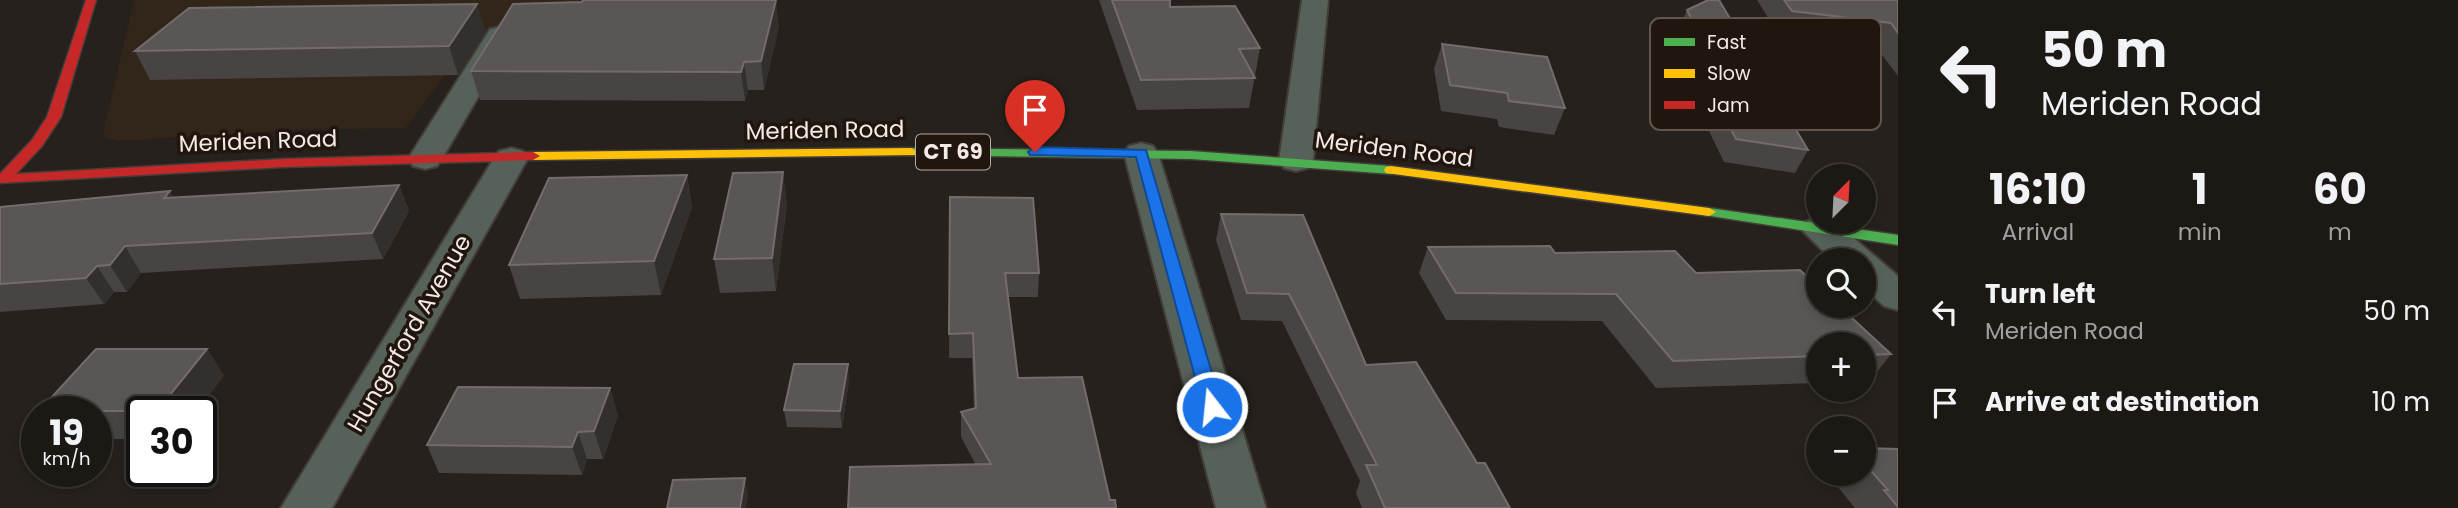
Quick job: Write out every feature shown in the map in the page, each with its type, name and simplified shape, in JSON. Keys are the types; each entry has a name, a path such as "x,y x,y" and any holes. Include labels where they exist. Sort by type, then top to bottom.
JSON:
{"main road":[{"path":"2,179 37,143 54,117 91,0"},
{"name":"Meriden Road","path":"2,179 254,163 425,159 962,152 1142,153 1296,161 1515,186 1806,227"},
{"name":"Meriden Road","path":"1855,234 1898,240"}],"street":[{"path":"1296,161 1315,0"},
{"path":"425,159 506,26"},
{"path":"1142,153 1241,508"},
{"name":"Hungerford Avenue","path":"306,508 511,158"},
{"path":"1826,234 1842,248"},
{"path":"1876,278 1898,297"}],"shaded area":[{"path":"134,0 598,0 577,33 475,35 406,128 294,130 119,141 106,138 103,133"}],"building":[{"path":"583,0 776,0 761,61 744,62 741,72 471,71 513,4"},
{"path":"1112,0 1170,0 1170,7 1235,6 1260,48 1239,49 1255,78 1141,80"},
{"path":"1708,0 1719,0 1730,18 1691,18 1687,10"},
{"path":"1784,0 1898,0 1898,33 1891,23 1881,22 1881,18 1850,18 1792,11"},
{"path":"477,4 449,46 135,51 189,8"},
{"path":"1442,44 1547,57 1565,108 1509,101 1507,93 1450,85"},
{"path":"1731,130 1796,130 1808,150 1736,139"},
{"path":"783,172 772,258 714,259 733,173"},
{"path":"687,175 654,261 509,265 549,178"},
{"path":"399,185 372,233 125,246 110,265 97,266 86,278 0,284 0,207 170,191 164,198"},
{"path":"950,197 1033,198 1039,273 1005,273 1018,378 1082,377 1110,500 1115,500 1116,508 848,508 850,467 991,464 961,412 976,408 973,333 949,334"},
{"path":"1221,214 1303,215 1366,365 1416,362 1477,463 1485,463 1510,508 1385,508 1366,465 1377,465 1289,294 1247,293"},
{"path":"1550,246 1555,253 1675,251 1696,273 1800,270 1806,276 1806,318 1852,318 1867,332 1806,332 1806,356 1673,361 1616,294 1456,293 1428,247"},
{"path":"1876,340 1891,354 1876,355"},
{"path":"96,349 207,349 169,396 126,396 126,411 112,411 112,396 53,396"},
{"path":"794,364 848,364 840,411 784,410"},
{"path":"458,387 610,388 594,431 578,432 572,447 427,445"},
{"path":"1876,448 1898,449 1898,507 1884,490 1888,490 1876,476"},
{"path":"745,478 740,508 667,508 673,480"}],"traffic: fast":[{"path":"911,152 1191,155 1391,170"},
{"path":"1709,212 1898,240"}],"traffic: slow":[{"path":"533,156 911,152"},
{"path":"1391,170 1709,212"}],"traffic: jam":[{"path":"3,179 37,143 54,117 91,0"},
{"path":"0,179 283,163 533,156"}],"route":[{"path":"1035,152 1142,153 1212,407"}]}
